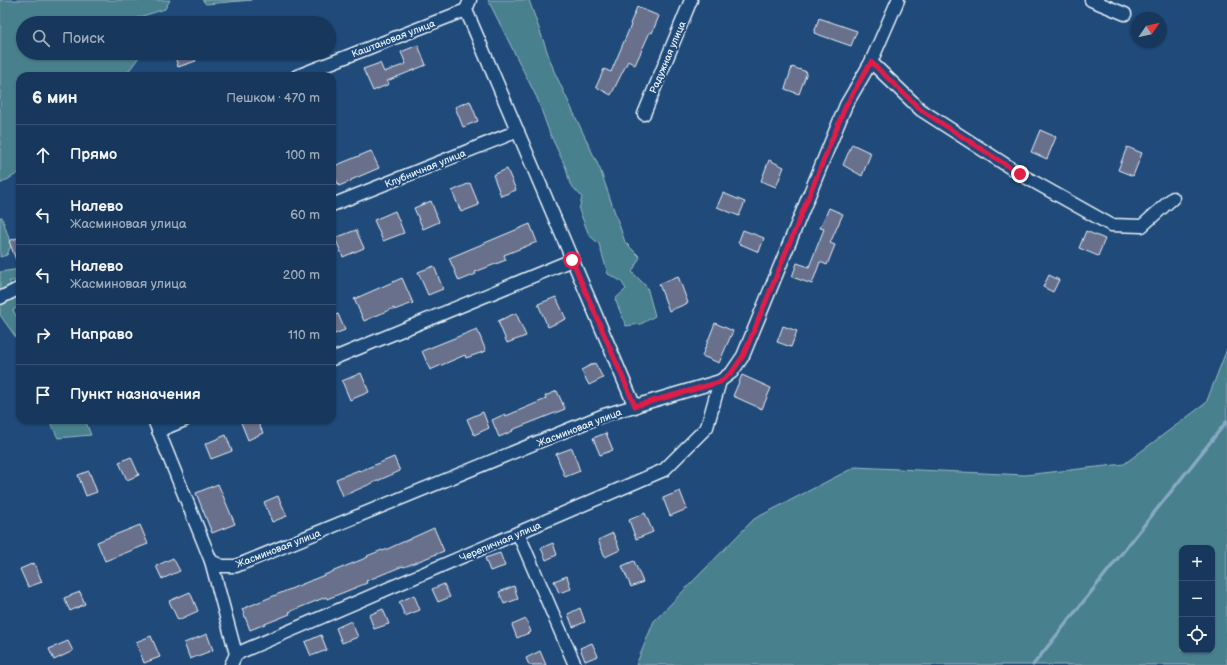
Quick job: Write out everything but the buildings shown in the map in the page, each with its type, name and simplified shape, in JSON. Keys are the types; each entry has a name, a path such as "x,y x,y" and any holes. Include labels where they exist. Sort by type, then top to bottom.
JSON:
{"street":[{"name":"Радужная улица","path":"644,114 691,0"},
{"name":"Жасминовая улица","path":"212,561 222,566 236,566 604,416 720,382 732,372 743,356 846,105 871,62 898,0"},
{"path":"1091,0 1125,14"},
{"path":"468,5 518,131 635,406"},
{"name":"Каштановая улица","path":"336,60 468,5"},
{"name":"Каштановая улица","path":"307,72 336,60"},
{"path":"871,62 921,110 1020,174 1111,225 1142,226 1173,198"},
{"name":"Клубничная улица","path":"336,203 518,131"},
{"path":"336,357 572,260"},
{"path":"0,298 16,290"},
{"name":"Черепичная улица","path":"234,660 518,533 664,470 707,427 720,382"},
{"path":"156,426 212,561 234,660"},
{"path":"518,533 575,665"}],"green space":[{"path":"0,0 170,0 165,9 143,16 16,16 16,60 137,60 128,72 16,72 16,174 0,184"},
{"path":"202,0 252,0 206,4"},
{"path":"488,0 529,0 554,71 600,169 625,242 640,257 632,272 647,287 655,316 641,324 626,326 615,299 626,289 621,281 608,274 599,244 589,235 579,210 582,197 570,184 566,168 550,134 537,98"},
{"path":"0,217 2,217 11,245 7,255 0,257"},
{"path":"16,270 16,281 9,281 16,292 16,308 13,310 16,316 16,337 0,315 0,272"},
{"path":"1227,349 1227,665 636,665 654,621 754,519 855,467 1025,475 1124,464 1206,403"},
{"path":"51,424 87,424 91,435 58,438"}],"waterway":[{"path":"1033,665 1227,421"}],"route":[{"path":"572,260 635,406 720,382 732,372 743,356 846,105 871,62 921,110 1020,174"}]}
